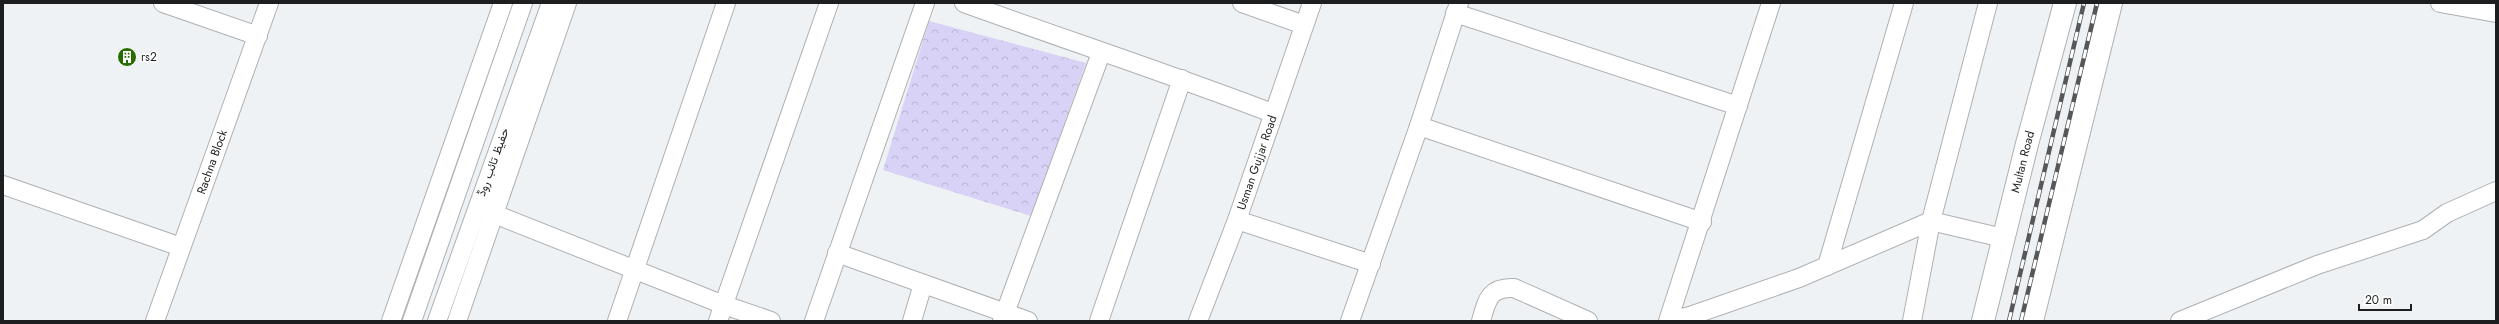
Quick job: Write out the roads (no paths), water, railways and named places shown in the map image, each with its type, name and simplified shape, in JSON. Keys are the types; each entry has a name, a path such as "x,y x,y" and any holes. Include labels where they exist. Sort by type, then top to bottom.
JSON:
{"main road":[{"name":"Multan Road","path":"1983,321 2003,238 2065,3"},
{"path":"2032,321 2111,3"}],"street":[{"path":"163,3 258,36"},
{"name":"Rachna Block","path":"155,321 269,3"},
{"path":"391,321 504,3"},
{"name":"حفیظ تائب روڈ","path":"412,321 523,3"},
{"name":"حفیظ تائب روڈ","path":"437,321 476,207 551,3"},
{"path":"457,321 495,215 567,3"},
{"path":"618,321 726,3"},
{"path":"721,313 829,3"},
{"path":"814,321 925,3"},
{"path":"964,3 1101,53 1182,79 1272,113"},
{"path":"1242,3 1304,25"},
{"name":"Usman Gujjar Road","path":"1198,321 1237,220 1272,113 1312,3"},
{"path":"1669,321 1771,3"},
{"path":"1827,266 1904,3"},
{"path":"1912,321 1931,221 1988,3"},
{"path":"2440,3 2496,13"},
{"path":"1350,321 1419,126 1457,8 1738,106"},
{"path":"1003,317 1101,53"},
{"path":"1099,321 1182,79"},
{"path":"1419,126 1702,222"},
{"path":"3,185 181,247"},
{"path":"2185,320 2317,265 2423,230 2447,213 2496,191"},
{"path":"476,207 636,268 721,313 771,321"},
{"path":"1237,220 1371,264"},
{"path":"1669,321 1762,292 1827,266 1931,221 2003,238"},
{"path":"837,253 923,284 1003,317 1028,321"},
{"path":"912,321 923,284"},
{"path":"1481,321 1487,300 1492,294 1505,288 1514,288 1588,321"}],"railway":[{"path":"2009,321 2084,3"},
{"path":"2021,321 2097,3"}],"place":[{"name":"rs2","path":"127,57"}]}
